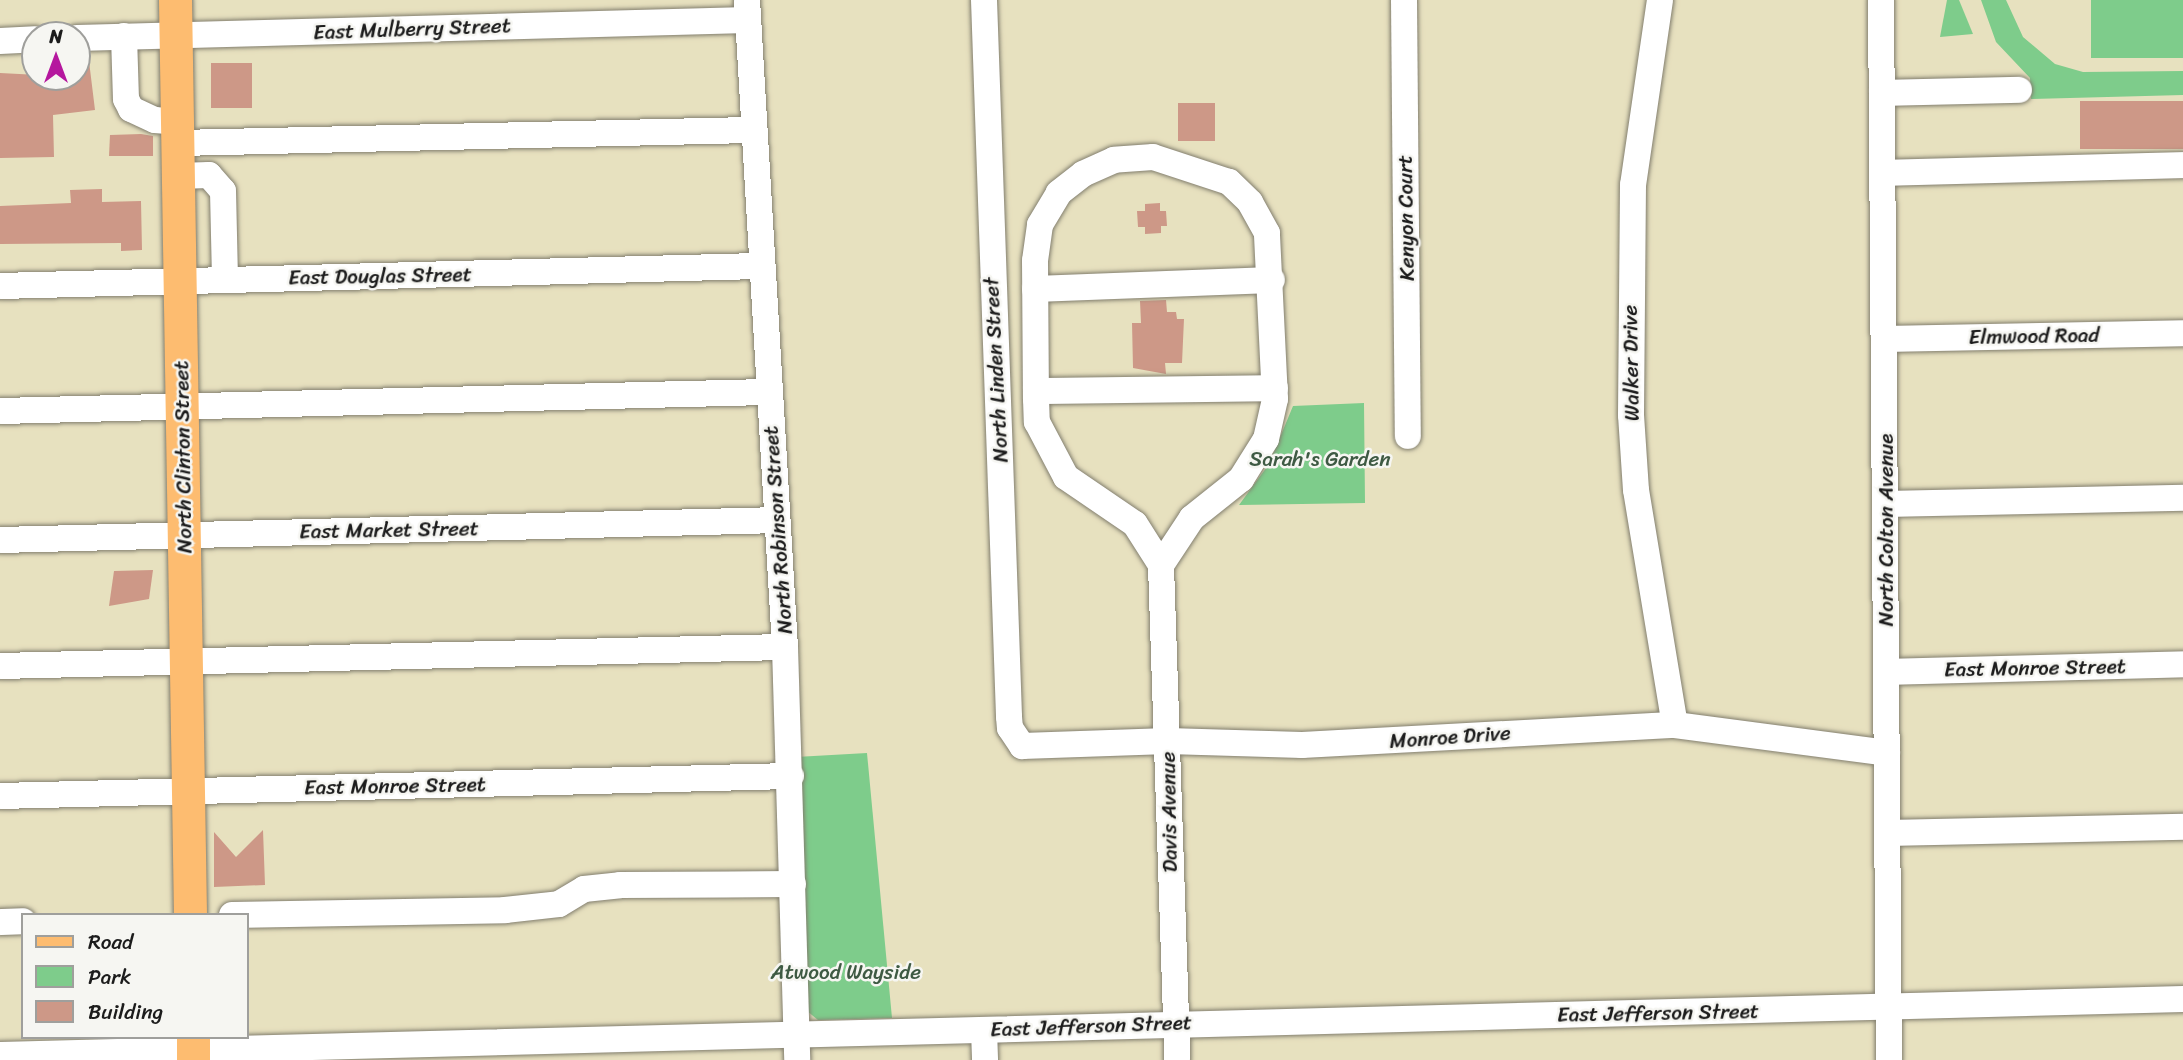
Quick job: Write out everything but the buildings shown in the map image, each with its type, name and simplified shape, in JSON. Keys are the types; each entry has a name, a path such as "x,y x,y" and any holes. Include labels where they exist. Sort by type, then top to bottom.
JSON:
{"main road":[{"name":"North Clinton Street","path":"175,0 190,913"}],"street":[{"name":"North Linden Street","path":"984,0 1009,717 1016,738"},
{"name":"Kenyon Court","path":"1404,0 1408,436"},
{"name":"Walker Drive","path":"1660,0 1633,185 1631,402 1636,490 1675,726"},
{"name":"North Colton Avenue","path":"1881,0 1889,1060"},
{"name":"East Mulberry Street","path":"91,37 175,36 747,10"},
{"name":"North Robinson Street","path":"747,10 760,266 785,647 791,776 797,1060"},
{"path":"124,36 131,110 177,133 753,130"},
{"path":"0,40 21,39"},
{"path":"1882,93 2019,90"},
{"path":"1153,158 1229,182 1250,202 1267,233 1272,280 1275,388 1266,439 1241,479 1186,525 1161,565 1135,524 1066,477 1037,422 1035,289 1040,225 1059,193 1083,174 1114,160 1153,158"},
{"path":"1883,173 2183,165"},
{"path":"178,176 209,175 223,191 225,280"},
{"name":"East Douglas Street","path":"0,286 760,266"},
{"path":"1035,289 1272,280"},
{"name":"Elmwood Road","path":"1884,339 2183,333"},
{"path":"1036,391 1275,388"},
{"path":"0,411 769,392"},
{"path":"1885,504 2183,498"},
{"name":"East Market Street","path":"0,540 777,520"},
{"path":"1135,524 1186,525"},
{"name":"Davis Avenue","path":"1161,565 1177,1060"},
{"path":"0,666 785,647"},
{"name":"East Monroe Street","path":"1887,672 2183,664"},
{"name":"Monroe Drive","path":"1016,738 1022,746 1035,748 1060,743 1168,740 1302,745 1675,726 1887,753"},
{"name":"East Monroe Street","path":"0,796 791,776"},
{"path":"1888,833 2183,827"},
{"path":"248,915 505,910 559,904 584,889 620,885 793,884"},
{"path":"0,922 21,921"},
{"name":"East Jefferson Street","path":"0,1055 102,1056 193,1049 290,1054 796,1033 2183,999"},
{"path":"984,1030 985,1060"}],"green space":[{"path":"1947,0 1959,0 1973,34 1940,37"},
{"path":"1981,0 2006,0 2023,37 2055,64 2083,72 2183,71 2183,95 2031,99 2030,78 1996,42"},
{"path":"2091,0 2183,0 2183,58 2091,58"},
{"name":"Sarah's Garden","path":"1364,403 1365,503 1239,505 1269,464 1293,406"},
{"name":"Atwood Wayside","path":"867,753 892,1018 818,1020 807,1011 796,757"}]}
